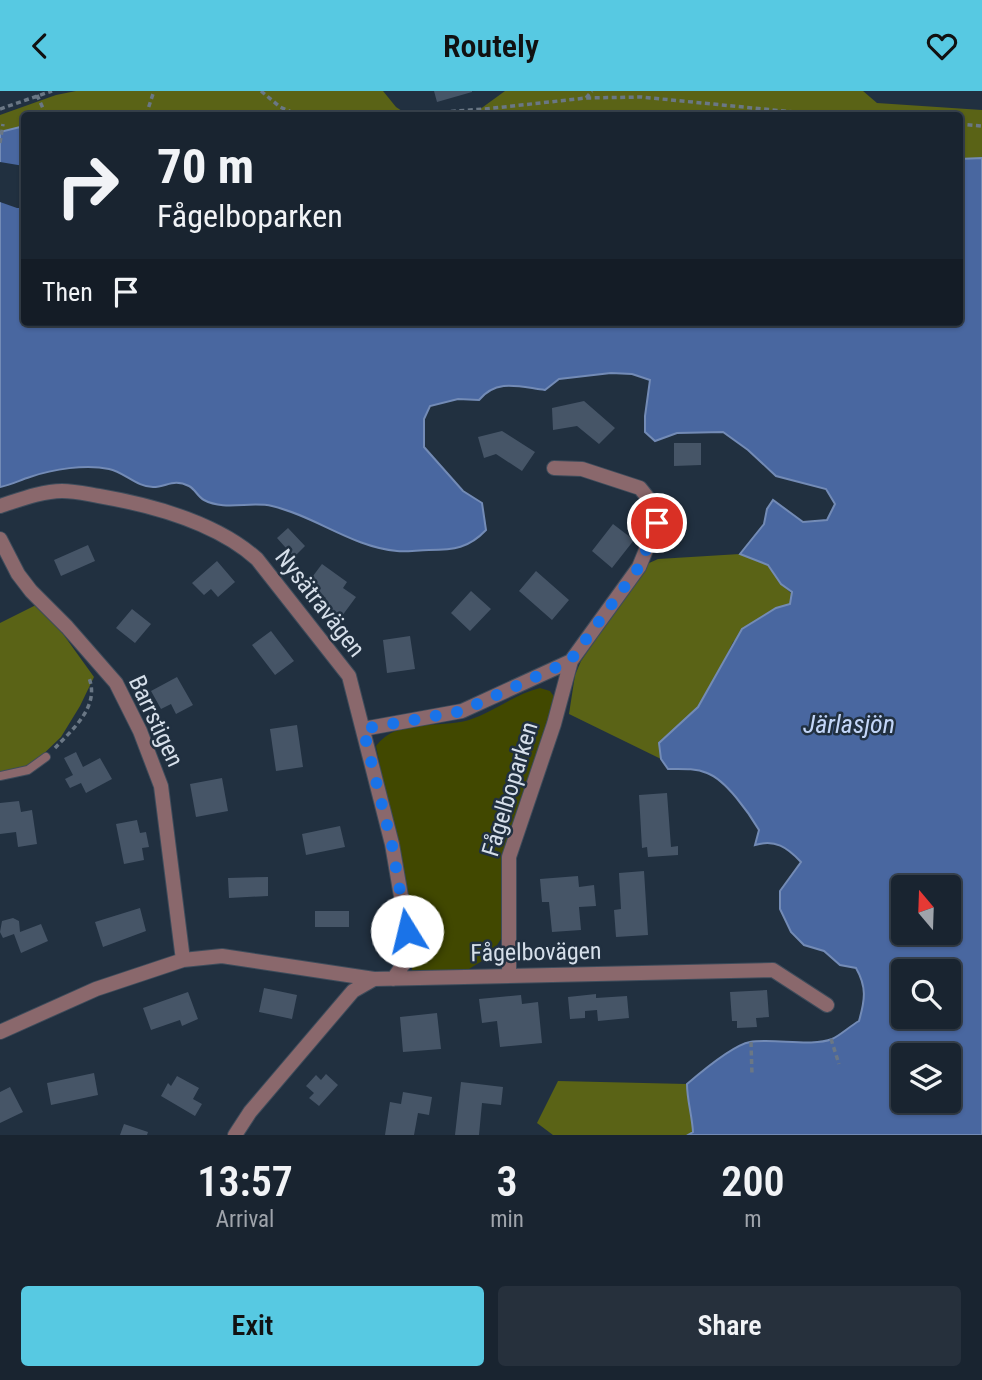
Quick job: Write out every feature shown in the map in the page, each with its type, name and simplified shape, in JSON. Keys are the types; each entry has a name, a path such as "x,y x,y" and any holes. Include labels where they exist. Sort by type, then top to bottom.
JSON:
{"street":[{"name":"Fågelboparken","path":"509,975 509,857 554,724 570,661 639,567 657,523 652,503 640,488 582,469 554,468"},
{"name":"Nysätravägen","path":"0,506 62,491 148,506 182,518 244,547 257,558 349,676 392,845 407,931 407,959 393,979"},
{"name":"Barrstigen","path":"0,539 18,574 31,591 116,683 140,730 161,786 183,960"},
{"name":"Fågelboparken","path":"363,729 462,711 570,661"},
{"name":"Fågelbovägen","path":"0,1031 96,989 183,960 222,956 374,979 773,970 827,1005"},
{"path":"235,1135 250,1112 353,991 374,979"}],"lane":[{"path":"0,776 29,770 46,757"}],"path":[{"path":"0,109 52,91"},
{"path":"147,112 154,91"},
{"path":"261,91 279,107 291,112"},
{"path":"586,98 592,91"},
{"path":"37,95 45,112"},
{"path":"442,112 586,98 641,97 794,112"},
{"path":"0,143 1,124"},
{"path":"963,124 982,126"},
{"path":"46,757 83,719 93,689 87,671"},
{"path":"831,1039 839,1065"},
{"path":"751,1042 752,1075"}],"green space":[{"path":"76,91 383,91 404,112 21,112 21,127 0,132 0,115 56,95"},
{"path":"505,91 863,91 877,103 982,110 982,158 963,158 963,112 476,112"},
{"path":"740,554 768,564 781,584 792,594 790,605 776,608 733,642 698,707 659,742 661,759 569,714 575,675 581,661 647,564 658,559"},
{"path":"38,604 94,677 61,737 33,764 0,772 0,623"},
{"path":"540,688 550,691 555,698 503,857 504,915 501,939 490,956 469,969 412,972 412,921 376,746 395,731 419,725 469,720"},
{"path":"558,1081 687,1084 693,1132 688,1135 553,1135 537,1123"}],"water":[{"name":"Järlasjön","path":"21,127 21,326 963,326 963,159 982,158 982,1135 688,1135 693,1132 687,1084 717,1060 750,1042 814,1042 832,1039 859,1021 863,1007 863,988 856,968 840,965 824,951 804,945 791,932 780,909 780,891 801,862 791,852 775,844 755,845 759,830 722,782 702,771 668,769 661,759 659,743 698,707 742,629 776,608 790,604 792,592 781,584 768,565 740,554 764,524 767,509 773,500 803,522 827,520 835,504 826,489 776,476 748,450 723,432 677,433 655,441 645,432 650,380 632,374 611,373 559,379 545,390 501,386 486,393 479,400 458,399 430,406 424,419 424,447 463,491 482,503 486,530 473,541 454,548 397,551 380,548 272,506 220,505 202,499 191,487 183,484 147,486 115,471 100,468 59,470 0,487 0,132"}],"pier":[{"path":"0,162 21,166 21,208 0,202"}],"building":[{"path":"434,91 472,91 472,92 437,102"},
{"path":"584,401 615,428 599,444 577,426 553,430 552,408"},
{"path":"502,431 535,452 522,471 496,454 484,458 478,437"},
{"path":"674,443 701,443 701,465 674,466"},
{"path":"613,524 634,540 612,568 592,551"},
{"path":"288,528 305,546 294,557 277,538"},
{"path":"88,545 95,561 61,576 54,560"},
{"path":"217,561 235,582 218,597 211,589 204,595 192,583"},
{"path":"322,564 347,582 343,588 356,597 339,620 321,606 326,598 307,584"},
{"path":"536,571 569,600 552,620 519,591"},
{"path":"471,591 491,609 470,631 451,613"},
{"path":"132,609 151,624 135,643 116,628"},
{"path":"271,631 294,661 275,675 252,645"},
{"path":"410,636 415,669 387,673 383,640"},
{"path":"177,677 193,705 176,714 171,704 161,709 151,691"},
{"path":"297,725 303,767 276,771 270,729"},
{"path":"76,752 83,767 100,758 112,779 86,793 81,783 70,788 65,779 73,775 64,758"},
{"path":"222,778 228,811 196,817 190,784"},
{"path":"667,793 671,847 678,846 678,855 648,857 647,847 642,848 639,795"},
{"path":"19,801 21,812 32,810 37,844 18,847 16,832 0,834 0,803"},
{"path":"137,820 140,833 146,832 149,847 142,848 144,860 124,864 116,824"},
{"path":"340,826 345,847 306,855 302,834"},
{"path":"644,871 648,935 616,937 614,910 621,909 619,873"},
{"path":"578,876 579,887 594,885 596,906 579,907 581,930 552,932 549,902 542,902 540,879"},
{"path":"268,877 268,896 229,898 228,878"},
{"path":"140,908 146,931 103,947 95,922"},
{"path":"315,911 349,911 349,927 315,927"},
{"path":"13,918 19,921 20,932 41,924 48,941 21,953 14,934 3,938 0,932 2,921"},
{"path":"264,988 297,995 292,1019 259,1012"},
{"path":"767,990 769,1017 756,1018 757,1027 737,1028 737,1021 732,1021 730,992"},
{"path":"188,992 198,1019 182,1026 180,1020 151,1030 143,1008"},
{"path":"596,994 596,998 627,996 629,1018 598,1021 597,1010 585,1011 585,1018 570,1019 568,997"},
{"path":"521,995 522,1004 538,1002 542,1043 500,1047 497,1021 482,1023 479,999"},
{"path":"437,1013 441,1049 403,1052 400,1017"},
{"path":"94,1073 98,1095 51,1105 47,1083"},
{"path":"326,1074 338,1085 319,1106 309,1098 314,1093 306,1086 316,1075 321,1080"},
{"path":"177,1076 199,1088 193,1099 202,1104 195,1116 161,1096 168,1083 171,1086"},
{"path":"461,1082 503,1087 501,1105 482,1103 479,1135 455,1135"},
{"path":"10,1087 23,1112 0,1123 0,1092"},
{"path":"403,1092 432,1097 429,1115 418,1113 414,1135 385,1135 390,1102 401,1104"},
{"path":"124,1124 148,1132 147,1135 120,1135"}],"route":[{"path":"407,931 392,845 363,729 462,711 570,661 639,567 657,523"}]}
